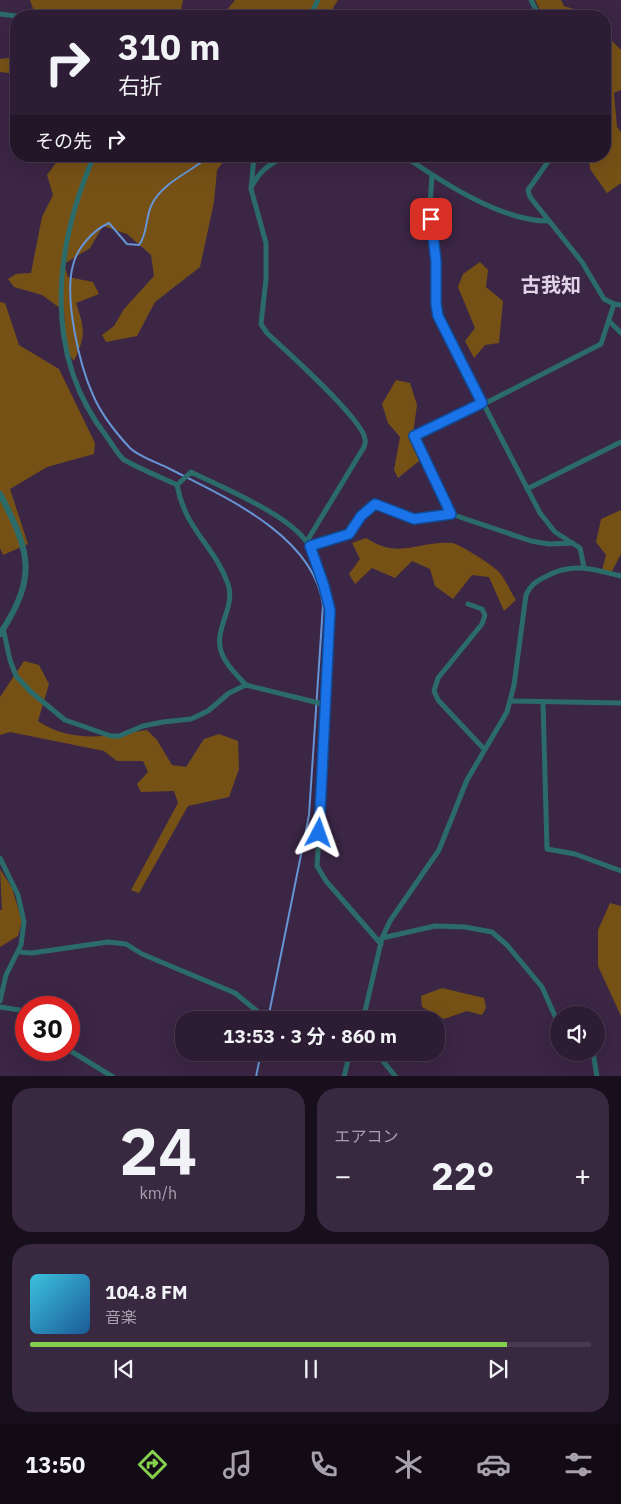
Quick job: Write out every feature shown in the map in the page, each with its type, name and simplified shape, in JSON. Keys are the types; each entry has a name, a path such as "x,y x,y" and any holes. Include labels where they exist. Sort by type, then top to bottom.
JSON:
{"street":[{"path":"92,162 77,198 68,235 61,294 65,352 72,375 92,418 123,460 177,485 186,516 219,565 228,583 231,594 221,633 220,650 228,664 246,685 327,705"},
{"path":"253,162 251,189 266,243 266,278 261,324 267,334 328,391 354,420 365,439 364,447 308,544"},
{"path":"251,189 258,175 275,162"},
{"path":"412,162 432,176 479,202 537,221 548,221"},
{"path":"548,162 528,190 536,207 582,262 604,299 621,305"},
{"path":"432,176 430,206 436,261 436,304 438,316 527,489 549,526 560,536 575,543 582,554 584,567"},
{"path":"451,514 414,436 483,404 601,344 610,322 614,304"},
{"path":"610,322 621,333"},
{"path":"527,489 621,442"},
{"path":"177,485 191,472 273,514 292,526 308,544 324,586 330,610 327,705 316,866 382,941"},
{"path":"0,494 24,544 27,567 19,596 2,631 10,660 16,676 31,692 66,720 111,736 120,736 143,726 191,719 208,711 229,693 246,685"},
{"path":"308,544 349,534 361,516 375,504 414,519 451,514 531,541 549,544 575,543"},
{"path":"365,1011 382,941 390,921 439,850 456,802 484,749 499,727 511,702 526,595 537,580 563,568 584,567 621,576"},
{"path":"468,604 482,609 485,615 482,624 438,678 434,691 438,700 484,749"},
{"path":"511,702 621,703"},
{"path":"543,702 547,849 575,854 621,871"},
{"path":"0,858 23,911 23,936 18,952 6,976 0,1001"},
{"path":"382,941 435,926 465,926 492,932 507,945 542,987 550,1006"},
{"path":"18,952 32,952 108,942 126,944 142,954 235,993 257,1011"},
{"path":"0,1006 15,1009"},
{"path":"80,1057 111,1076"},
{"path":"344,1076 348,1061"},
{"path":"383,1061 396,1076"},
{"path":"594,1061 597,1076"}],"shaded area":[{"path":"30,0 183,0 181,10 34,10"},
{"path":"235,0 338,0 333,10 227,10"},
{"path":"535,0 561,0 564,6 577,10 540,10"},
{"path":"611,40 621,50 621,90 614,93 617,127 621,132 621,183 607,193 590,169 589,162 611,162"},
{"path":"10,58 10,73 0,72 0,59"},
{"path":"57,162 223,162 217,170 214,202 200,267 155,302 137,336 106,342 102,335 114,326 124,309 154,276 151,255 127,234 103,226 90,248 64,264 68,277 93,282 99,294 76,303 83,332 81,345 74,361 66,351 64,311 42,295 14,287 8,279 16,274 31,273 42,217 53,195 47,175"},
{"path":"480,262 488,270 486,287 503,301 499,343 485,345 474,358 465,341 475,328 458,287 463,274"},
{"path":"0,302 5,303 19,345 59,369 95,443 94,454 47,467 10,489 28,544 3,555 0,548"},
{"path":"396,380 410,383 417,405 412,441 419,461 398,478 394,470 400,437 388,423 382,404"},
{"path":"621,510 621,554 611,573 602,570 606,555 596,542 601,519"},
{"path":"366,538 389,548 399,549 439,543 455,544 498,571 516,600 504,611 489,577 472,575 453,599 435,586 430,569 412,561 395,578 372,568 355,584 349,574 360,559 352,543"},
{"path":"24,661 39,665 49,684 38,721 64,733 77,736 105,736 147,730 157,740 172,765 186,767 204,739 219,734 238,741 239,769 229,797 188,806 139,893 131,890 178,803 174,791 141,792 137,784 148,772 143,761 117,761 104,751 10,732 0,735 0,697"},
{"path":"0,869 12,888 22,921 18,936 0,947 0,910 2,910"},
{"path":"610,903 621,906 621,1016 598,966 598,930"},
{"path":"442,988 484,998 486,1008 482,1015 467,1011 445,1019 445,1011 429,1011 422,1007 421,996"}],"waterway":[{"path":"202,162 170,183 157,196 150,209 144,236 139,245 127,244 109,223 92,235 82,246 75,259 70,295 74,331 88,382 100,409 119,436 138,454 216,492 264,522 285,539 303,559 316,580 323,605 309,815 270,1011"},
{"path":"256,1076 259,1061"}],"district":[{"name":"古我知","path":"551,284"}],"route":[{"path":"319,833 329,669 330,610 310,546 324,540 343,537 349,534 361,516 375,504 414,519 451,514 414,436 482,403 438,316 436,304 436,261 431,219"}]}
